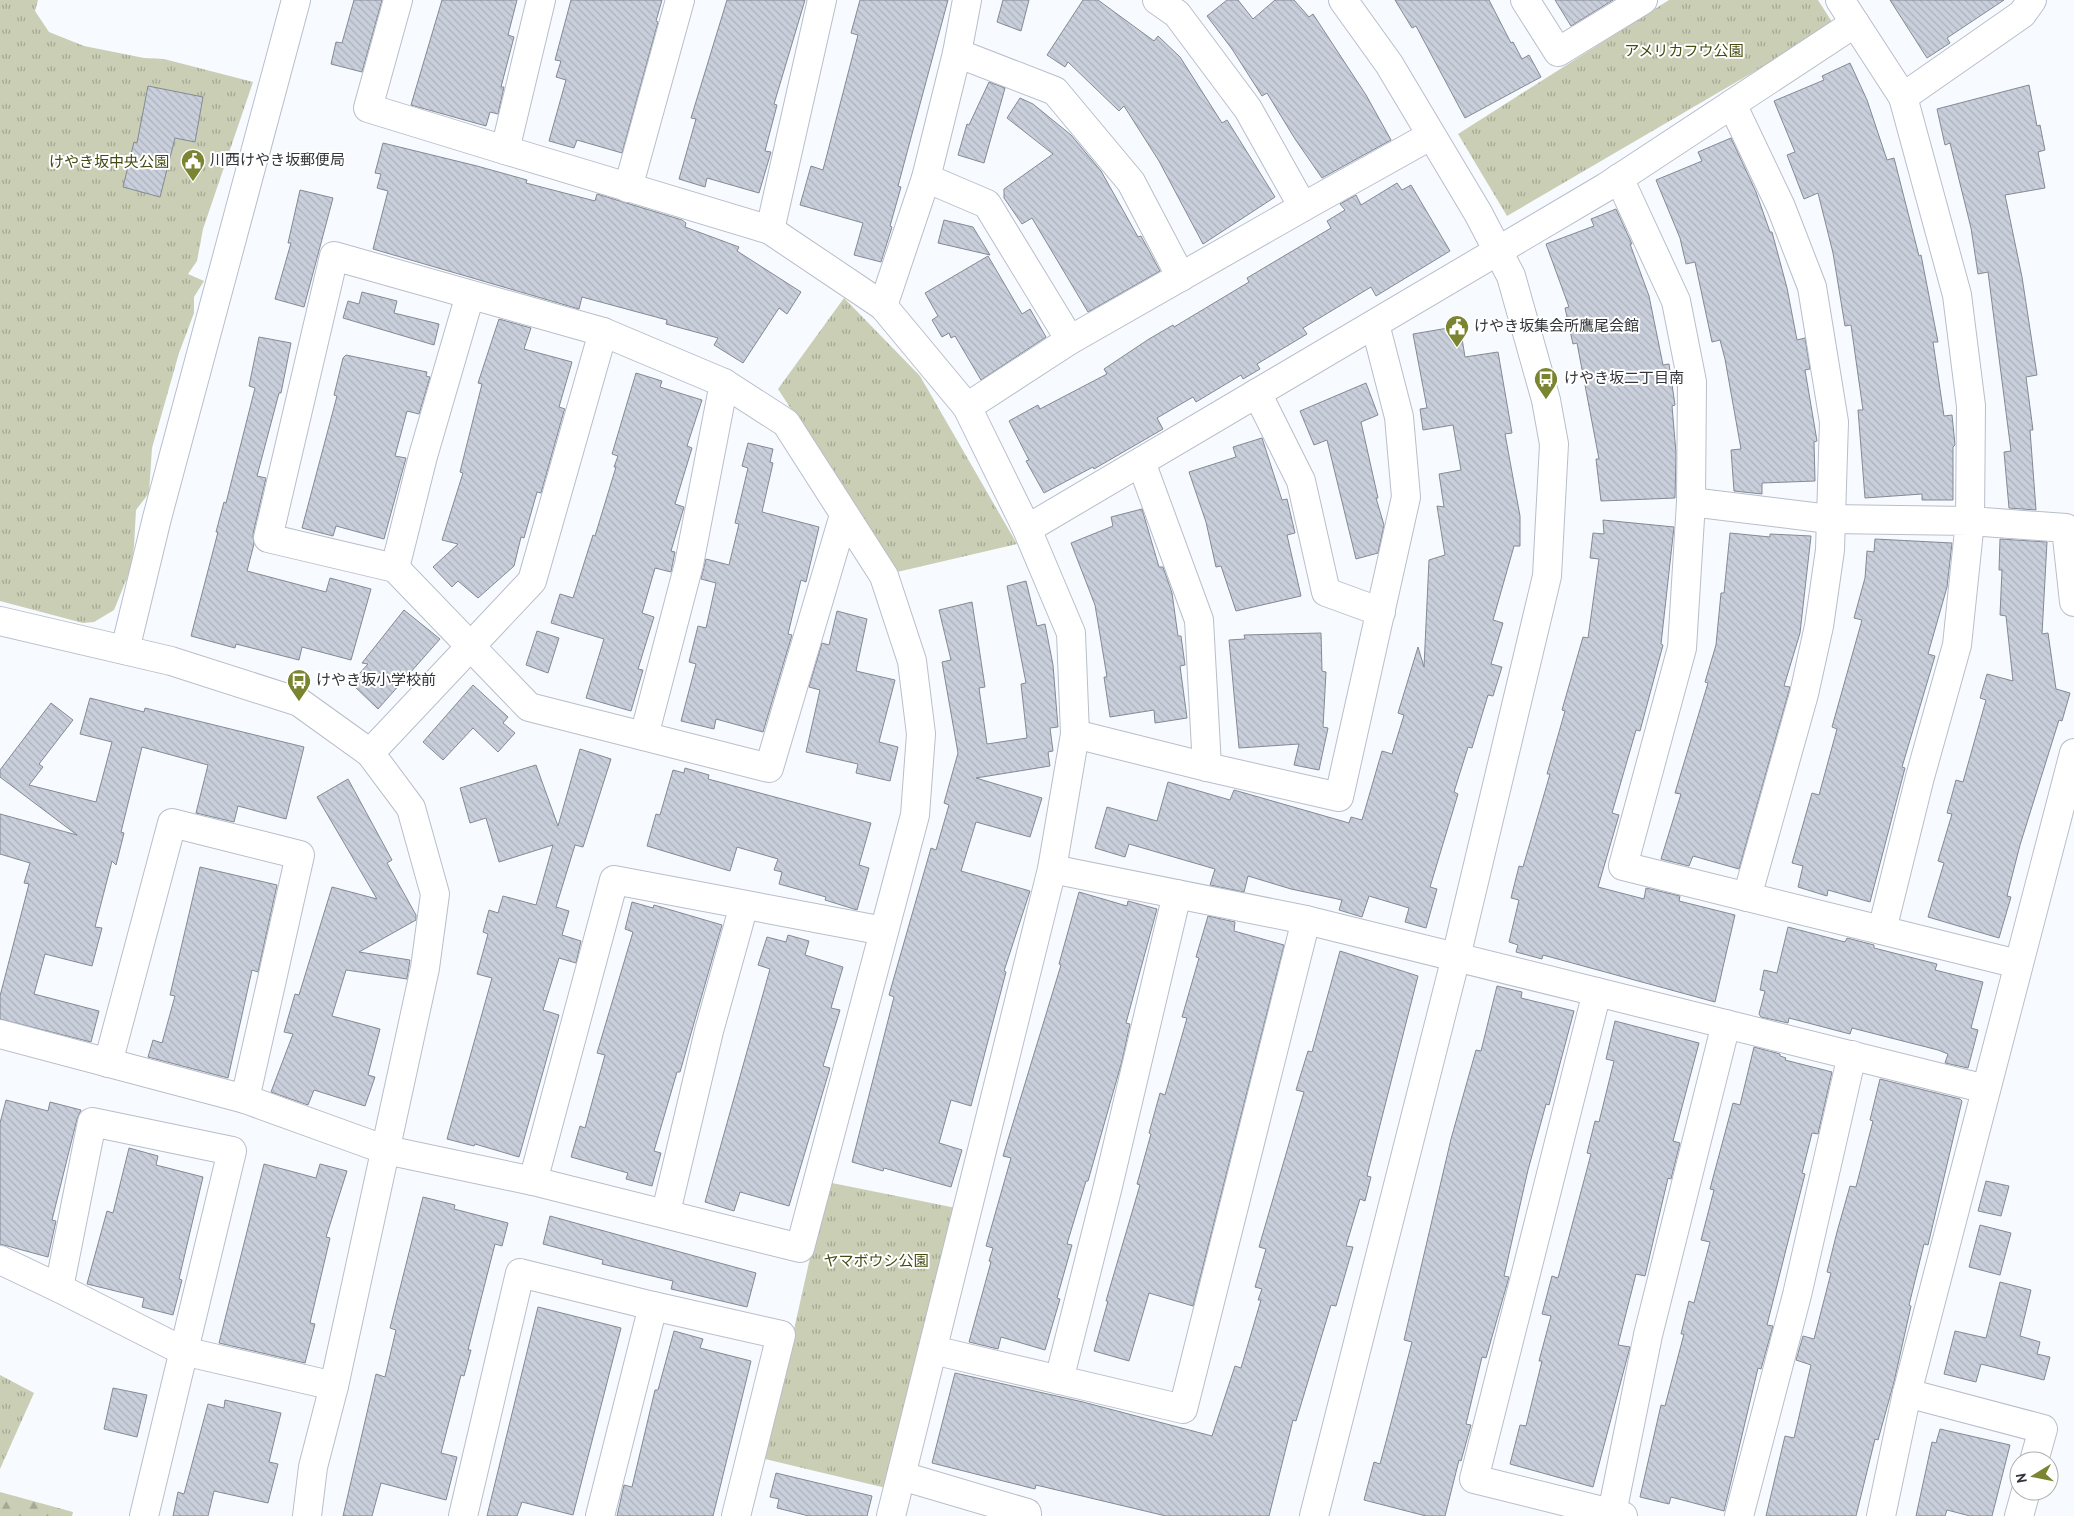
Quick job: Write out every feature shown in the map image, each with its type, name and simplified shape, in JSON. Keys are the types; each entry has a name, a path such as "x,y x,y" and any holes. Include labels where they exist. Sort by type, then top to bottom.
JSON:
{"street":[{"path":"125,650 160,509 296,0"},
{"path":"398,0 368,108 770,230 883,306 967,407 1027,529 1071,633 1075,734 1052,869 891,1516"},
{"path":"505,150 541,0"},
{"path":"628,188 680,0"},
{"path":"770,230 822,0"},
{"path":"883,306 926,178 957,53 967,0"},
{"path":"1157,0 1177,14 1248,109 1303,207"},
{"path":"1314,1516 1456,957 1547,576 1554,444 1546,400 1511,276 1478,213 1430,136 1389,64 1344,0"},
{"path":"1525,0 1558,52 1643,0"},
{"path":"1840,0 1903,97 1957,295 1971,406 1970,522 1956,645 1920,777 1882,930"},
{"path":"1903,97 2023,5"},
{"path":"1027,529 1619,178 1855,24"},
{"path":"957,53 1055,90 1131,182 1180,277"},
{"path":"1732,104 1782,207 1812,287 1834,422 1830,550 1819,626 1804,694 1747,896"},
{"path":"967,407 1070,340 1430,136"},
{"path":"926,178 987,204 1070,340"},
{"path":"1619,178 1676,301 1692,382 1691,502 1682,648 1623,866 2018,964"},
{"path":"0,1034 245,1099 386,1150 533,1180 666,1212 800,1248 916,815 922,734 912,661 884,576 786,423 724,383 603,332 334,256 268,538 395,568 529,707 769,768 844,515"},
{"path":"395,568 423,456 470,295"},
{"path":"1075,734 1207,768 1338,797 1406,497 1399,417 1374,324"},
{"path":"370,753 532,581 603,332"},
{"path":"644,736 689,564 724,383"},
{"path":"1257,393 1301,481 1326,592 1381,612"},
{"path":"1141,462 1199,620 1207,768"},
{"path":"1691,502 1830,519 1970,522 2066,528 2074,602"},
{"path":"0,621 170,660 299,702 370,753 411,808 435,894 425,968 334,1386 313,1466 307,1516"},
{"path":"1881,1516 1907,1393 2074,753"},
{"path":"108,1063 172,823 300,855 245,1099"},
{"path":"1052,869 1306,920 1986,1089"},
{"path":"533,1180 614,880 884,931"},
{"path":"1059,1380 1177,894"},
{"path":"666,1212 709,1031 744,904"},
{"path":"933,1350 1183,1409 1306,920"},
{"path":"1597,992 1474,1479 1617,1515 1648,1335 1726,1024"},
{"path":"1739,1516 1797,1295 1852,1055"},
{"path":"59,1288 92,1122 232,1150 144,1516"},
{"path":"0,1260 184,1351 334,1386"},
{"path":"463,1516 520,1273 781,1335 736,1516"},
{"path":"600,1516 653,1306"},
{"path":"1907,1393 2044,1429 2037,1451"},
{"path":"902,1476 1032,1515"},
{"path":"2019,1516 2023,1501"}],"green space":[{"name":"けやき坂中央公園","path":"0,0 38,0 35,11 49,32 84,46 144,58 164,59 253,82 203,229 197,261 188,274 204,281 194,297 194,313 179,353 152,448 149,493 136,510 131,568 114,610 94,622 83,623 0,601"},
{"name":"アメリカフウ公園","path":"1669,0 1818,0 1834,25 1507,216 1458,134"},
{"path":"844,298 920,376 1017,544 897,572 778,389"},
{"name":"ヤマボウシ公園","path":"827,1182 956,1208 886,1488 765,1459"},
{"path":"0,1375 34,1393 0,1469"},
{"path":"0,1492 73,1512 72,1516 0,1516"}],"building":[{"path":"354,0 382,0 362,72 331,64 336,42 342,43"},
{"path":"442,0 517,0 508,35 514,37 501,87 504,87 498,114 490,112 486,126 411,105"},
{"path":"571,0 662,0 656,21 658,22 622,153 577,140 574,148 549,141 566,80 556,77 561,61 555,60"},
{"path":"727,0 805,0 774,104 777,105 765,151 771,152 759,193 707,178 705,187 679,179 696,119 691,118"},
{"path":"860,0 948,0 898,186 901,187 890,226 892,227 881,262 854,255 863,223 800,205 811,166 823,170 858,35 851,33"},
{"path":"1003,0 1029,0 1021,31 997,22"},
{"path":"1083,0 1098,0 1154,41 1158,36 1180,57 1222,123 1227,120 1275,197 1203,244 1159,161 1124,106 1119,111 1068,62 1065,67 1047,55"},
{"path":"1227,0 1238,0 1253,19 1275,0 1294,0 1309,17 1313,14 1366,95 1391,140 1322,178 1267,93 1262,96 1232,49 1207,16"},
{"path":"1395,0 1489,0 1511,43 1513,42 1522,59 1529,55 1541,77 1465,118 1416,26 1412,28"},
{"path":"1555,0 1613,0 1571,26"},
{"path":"1890,0 2004,0 1947,38 1950,43 1927,58"},
{"path":"1850,63 1867,100 1887,160 1894,158 1919,256 1921,255 1938,342 1933,342 1944,416 1952,415 1955,445 1953,447 1953,500 1922,500 1922,494 1865,498 1858,410 1863,410 1851,325 1845,326 1833,253 1818,193 1804,199 1787,155 1795,152 1774,101 1824,80 1822,76"},
{"path":"989,82 1005,88 984,163 958,155 967,124 969,125"},
{"path":"2029,85 2037,126 2040,125 2045,150 2038,152 2045,188 2005,195 2022,277 2037,375 2026,377 2033,430 2030,430 2036,510 2009,508 2004,452 2011,451 1988,272 1978,274 1971,228 1950,143 1945,145 1937,109"},
{"path":"148,86 203,97 195,142 175,138 160,197 123,187 134,142 137,143"},
{"path":"1020,98 1033,104 1071,135 1101,171 1138,237 1141,236 1160,271 1088,312 1032,218 1022,224 1004,198 1004,189 1053,154 1007,118"},
{"path":"1731,138 1756,192 1770,232 1772,232 1787,288 1797,340 1805,338 1810,369 1805,370 1817,441 1814,442 1815,481 1762,483 1762,494 1734,491 1731,450 1741,449 1725,359 1720,340 1712,342 1695,262 1686,264 1680,238 1656,180 1702,161 1698,152"},
{"path":"383,143 477,166 527,180 526,183 595,201 597,194 682,220 686,223 685,227 739,247 737,251 801,292 787,314 779,308 743,363 714,345 718,338 666,324 667,320 582,297 579,309 373,249 388,191 377,188 381,174 375,173"},
{"path":"1397,183 1402,190 1411,185 1450,251 1376,296 1371,287 1303,328 1307,334 1257,364 1260,369 1243,379 1241,375 1196,402 1193,397 1157,418 1163,429 1094,469 1093,467 1044,493 1026,461 1029,460 1009,421 1038,405 1040,409 1107,374 1104,369 1149,339 1173,325 1174,327 1249,282 1247,278 1331,228 1327,221 1345,210 1340,204 1356,195 1361,205"},
{"path":"300,190 333,198 304,307 275,299 291,243 288,243"},
{"path":"1616,209 1632,244 1630,244 1649,296 1663,365 1669,364 1675,405 1672,406 1676,453 1675,498 1601,501 1596,459 1599,459 1577,343 1573,344 1565,308 1569,307 1546,244 1594,226 1591,219"},
{"path":"944,220 973,227 990,255 938,243"},
{"path":"988,256 1022,314 1030,309 1046,337 981,380 955,336 951,338 949,333 942,337 932,320 938,316 925,293"},
{"path":"362,292 397,301 394,313 439,324 434,345 343,318 348,301 359,304"},
{"path":"499,319 531,328 524,349 572,362 559,407 565,409 541,493 537,492 524,538 521,537 514,566 478,598 458,581 452,587 433,567 458,544 442,540 463,473 460,472 482,384 478,383"},
{"path":"1460,326 1465,357 1498,352 1512,433 1505,434 1520,516 1520,546 1514,546 1493,620 1503,623 1491,664 1502,667 1493,696 1488,695 1472,748 1468,747 1454,792 1458,794 1430,887 1437,889 1426,928 1405,922 1409,908 1369,896 1362,917 1339,910 1342,900 1291,889 1248,876 1244,892 1210,885 1215,869 1129,844 1125,857 1095,848 1107,807 1157,821 1168,782 1230,800 1234,790 1349,823 1351,817 1362,820 1382,751 1392,754 1404,715 1398,713 1418,647 1424,667 1429,560 1445,555 1437,506 1444,507 1439,474 1461,470 1453,425 1423,430 1420,409 1427,408 1413,334"},
{"path":"259,337 291,343 281,393 279,393 257,476 266,478 253,534 254,544 247,571 326,592 330,578 371,589 351,660 302,647 299,660 236,644 235,648 191,636 218,532 216,532 224,502 226,503 255,388 249,386"},
{"path":"346,355 427,372 426,376 430,377 419,414 407,411 395,456 406,458 384,539 336,526 333,536 302,528 337,396 334,395 343,358"},
{"path":"636,373 662,381 660,387 702,400 687,446 692,448 675,504 684,507 671,551 675,552 671,572 655,568 642,613 654,617 638,669 643,670 631,711 586,698 604,639 551,623 560,594 573,598 593,535 595,536 616,467 614,467 618,456 612,454"},
{"path":"1366,383 1378,415 1361,422 1378,498 1376,498 1384,525 1378,553 1356,559 1327,440 1314,445 1300,411"},
{"path":"1262,438 1282,500 1287,499 1295,533 1287,535 1301,596 1236,611 1221,566 1216,567 1206,522 1189,472 1236,457 1233,447"},
{"path":"748,443 773,449 770,462 773,463 762,512 819,527 806,582 801,580 788,634 792,635 763,732 716,719 714,729 681,721 696,664 689,662 698,626 706,628 716,583 701,579 706,559 729,565 739,524 735,523 748,468 742,466"},
{"path":"1142,509 1159,567 1163,567 1172,593 1178,636 1181,636 1185,665 1180,666 1187,718 1155,723 1154,710 1110,717 1104,677 1107,677 1095,605 1071,543 1113,526 1111,517"},
{"path":"1603,520 1674,527 1661,644 1663,645 1640,731 1636,730 1612,813 1619,815 1598,887 1644,899 1646,888 1680,896 1679,901 1735,915 1715,1002 1543,955 1542,959 1516,952 1518,945 1509,942 1519,900 1511,898 1519,866 1523,867 1550,774 1547,774 1565,711 1562,710 1583,637 1588,638 1599,559 1590,558 1593,533 1604,534"},
{"path":"1730,533 1770,537 1770,534 1811,536 1800,633 1784,686 1790,687 1739,869 1693,856 1689,866 1661,859 1681,794 1675,793 1708,683 1705,682 1716,645"},
{"path":"1875,539 1952,543 1947,587 1928,654 1935,656 1902,767 1905,768 1870,902 1828,890 1827,896 1798,887 1803,866 1792,863 1812,793 1819,795 1837,729 1832,727 1862,620 1854,618 1865,578 1867,551 1874,552"},
{"path":"2000,539 2047,542 2042,634 2048,633 2056,689 2070,693 2062,721 2059,720 2020,845 2007,896 2011,897 1999,938 1928,917 1944,863 1938,861 1952,814 1947,813 1956,780 1963,782 1986,700 1980,698 1987,674 2013,681 2006,616 2000,615 2002,570 1999,570"},
{"path":"1026,581 1037,626 1045,624 1053,665 1058,727 1050,728 1053,751 1048,752 1050,766 976,778 1042,798 1030,837 976,822 961,871 1030,891 1004,971 1006,972 971,1106 951,1100 939,1143 962,1150 951,1187 884,1168 883,1171 852,1162 894,997 889,995 931,848 936,850 949,805 944,803 958,753 942,662 951,660 939,610 972,602 985,687 979,688 987,744 1027,738 1021,684 1026,683 1007,586"},
{"path":"404,610 440,639 378,709 351,683 368,664 362,663"},
{"path":"837,611 867,619 856,671 895,680 879,742 898,747 890,781 856,773 858,764 806,752 820,690 809,687 822,643 829,645"},
{"path":"537,631 559,638 548,673 526,665"},
{"path":"1321,633 1322,671 1326,672 1323,727 1328,728 1319,770 1294,765 1299,744 1239,748 1229,640 1245,639 1244,635"},
{"path":"473,685 508,717 503,723 515,733 498,752 473,728 443,760 423,742"},
{"path":"90,698 144,712 145,708 304,747 286,819 238,806 234,822 196,813 208,765 142,747 121,832 124,833 116,865 112,861 95,927 102,928 92,966 45,954 34,994 99,1011 91,1042 0,1019 0,996 29,884 24,883 30,863 0,854 0,814 77,835 0,777 0,770 51,703 73,720 39,764 43,767 29,785 96,802 112,742 80,734"},
{"path":"580,749 611,759 583,847 575,845 556,907 569,911 562,935 581,941 576,963 559,958 543,1010 559,1015 519,1157 475,1144 474,1146 447,1139 492,978 477,974 488,934 483,932 489,910 498,913 503,896 536,905 553,845 499,862 486,818 470,823 460,788 536,765 558,826"},
{"path":"685,768 709,775 708,779 871,823 859,865 869,868 857,910 825,900 826,897 779,884 782,872 774,870 778,859 737,847 730,871 647,846 656,814 660,815 673,770 684,773"},
{"path":"348,779 392,860 387,863 416,915 416,920 359,952 410,960 407,979 346,970 332,1016 380,1029 368,1075 375,1077 365,1106 314,1090 308,1105 271,1092 293,1034 284,1032 295,994 299,995 332,887 377,899 317,797"},
{"path":"200,867 277,885 258,972 252,970 228,1078 148,1057 153,1040 162,1043 175,996 170,995"},
{"path":"1079,892 1127,906 1128,901 1157,909 1126,1023 1130,1024 1122,1061 1088,1181 1086,1181 1067,1244 1072,1245 1057,1298 1060,1299 1045,1350 1001,1337 998,1349 969,1342 991,1262 989,1261 993,1248 986,1246 1011,1158 1003,1156 1061,965 1059,964"},
{"path":"632,902 653,908 654,905 722,925 680,1072 677,1072 654,1151 661,1153 652,1186 626,1179 628,1173 571,1157 580,1126 585,1128 605,1055 597,1053 633,932 625,929"},
{"path":"1208,916 1235,922 1234,931 1284,945 1193,1306 1149,1293 1129,1361 1094,1351 1108,1301 1106,1301 1140,1185 1137,1184 1160,1093 1165,1095 1187,1018 1182,1017 1199,958 1196,957"},
{"path":"1788,927 1845,942 1847,938 1874,945 1874,948 1937,964 1935,970 1983,982 1971,1028 1978,1030 1968,1068 1945,1063 1948,1054 1938,1050 1852,1028 1850,1034 1789,1018 1788,1023 1761,1017 1759,1014 1765,991 1760,990 1764,970 1777,973"},
{"path":"788,935 809,941 805,955 843,967 831,1008 840,1010 823,1066 830,1068 789,1206 740,1192 734,1211 705,1202 770,969 758,965 767,937 786,942"},
{"path":"1340,951 1418,976 1367,1176 1371,1177 1365,1201 1360,1199 1346,1246 1353,1247 1336,1306 1331,1305 1296,1421 1293,1420 1269,1516 1166,1516 1036,1485 1035,1489 932,1463 955,1373 1083,1402 1212,1436 1235,1366 1241,1368 1261,1300 1258,1300 1262,1289 1255,1287 1266,1249 1259,1247 1304,1092 1296,1090 1308,1051 1312,1052"},
{"path":"1497,986 1522,992 1521,998 1574,1011 1549,1105 1546,1104 1528,1170 1504,1276 1509,1277 1486,1358 1482,1357 1466,1424 1471,1425 1461,1461 1459,1460 1445,1516 1426,1516 1364,1500 1374,1462 1380,1464 1396,1404 1412,1342 1404,1340 1451,1139 1476,1050 1481,1051"},
{"path":"1615,1021 1699,1043 1673,1141 1680,1143 1671,1179 1668,1178 1645,1276 1636,1274 1618,1345 1630,1347 1593,1487 1510,1464 1520,1425 1526,1426 1542,1361 1539,1361 1551,1316 1542,1314 1552,1276 1558,1278 1591,1154 1587,1153 1595,1121 1599,1122 1614,1061 1606,1059"},
{"path":"1754,1047 1780,1054 1780,1056 1786,1058 1785,1060 1832,1072 1818,1134 1812,1133 1802,1173 1805,1174 1767,1325 1773,1326 1761,1369 1758,1368 1724,1511 1671,1497 1669,1504 1640,1497 1661,1405 1665,1406 1684,1334 1681,1334 1689,1301 1694,1303 1710,1242 1701,1240 1714,1190 1710,1189 1733,1103 1740,1105"},
{"path":"1880,1079 1962,1101 1928,1245 1924,1244 1909,1305 1911,1306 1894,1382 1878,1440 1875,1439 1856,1516 1766,1516 1785,1436 1794,1438 1811,1365 1796,1360 1803,1336 1814,1339 1831,1273 1827,1272 1837,1232 1850,1186 1856,1187 1873,1121 1870,1120"},
{"path":"6,1100 48,1111 50,1102 81,1110 77,1119 52,1220 56,1221 48,1257 0,1244 0,1123"},
{"path":"129,1148 158,1156 156,1165 203,1177 179,1279 182,1280 173,1315 142,1307 144,1298 87,1284 107,1211 113,1213"},
{"path":"264,1164 316,1178 320,1164 347,1171 326,1237 330,1238 310,1323 315,1324 305,1363 219,1343"},
{"path":"1986,1181 2009,1186 2001,1216 1978,1211"},
{"path":"423,1197 455,1205 454,1209 508,1223 502,1246 495,1244 468,1350 471,1350 464,1376 461,1375 441,1453 457,1457 446,1500 381,1483 372,1516 343,1516 376,1374 385,1377 396,1330 390,1328"},
{"path":"550,1216 756,1273 747,1307 671,1289 673,1281 602,1264 603,1260 543,1244"},
{"path":"1980,1225 2011,1233 2000,1275 1969,1267"},
{"path":"2000,1282 2031,1290 2020,1336 2040,1342 2037,1354 2050,1357 2044,1380 1981,1364 1976,1382 1944,1374 1955,1331 1986,1338"},
{"path":"538,1307 621,1328 573,1515 522,1502 517,1516 487,1516"},
{"path":"674,1331 703,1339 700,1348 751,1361 713,1516 617,1516 624,1485 632,1487 655,1390 658,1390"},
{"path":"113,1388 147,1395 137,1437 104,1429"},
{"path":"225,1400 281,1413 269,1462 278,1464 268,1503 214,1491 208,1516 173,1516 178,1492 184,1494 208,1404 224,1408"},
{"path":"1940,1429 2010,1445 1992,1516 1970,1516 1947,1510 1945,1516 1916,1516 1932,1442 1936,1443"},
{"path":"776,1473 872,1496 867,1516 809,1516 777,1508 779,1499 770,1497"}],"place":[{"name":"川西けやき坂郵便局","path":"193,182"},
{"name":"けやき坂集会所鷹尾会館","path":"1457,348"},
{"name":"けやき坂二丁目南","path":"1546,400"},
{"name":"けやき坂小学校前","path":"299,702"}]}
